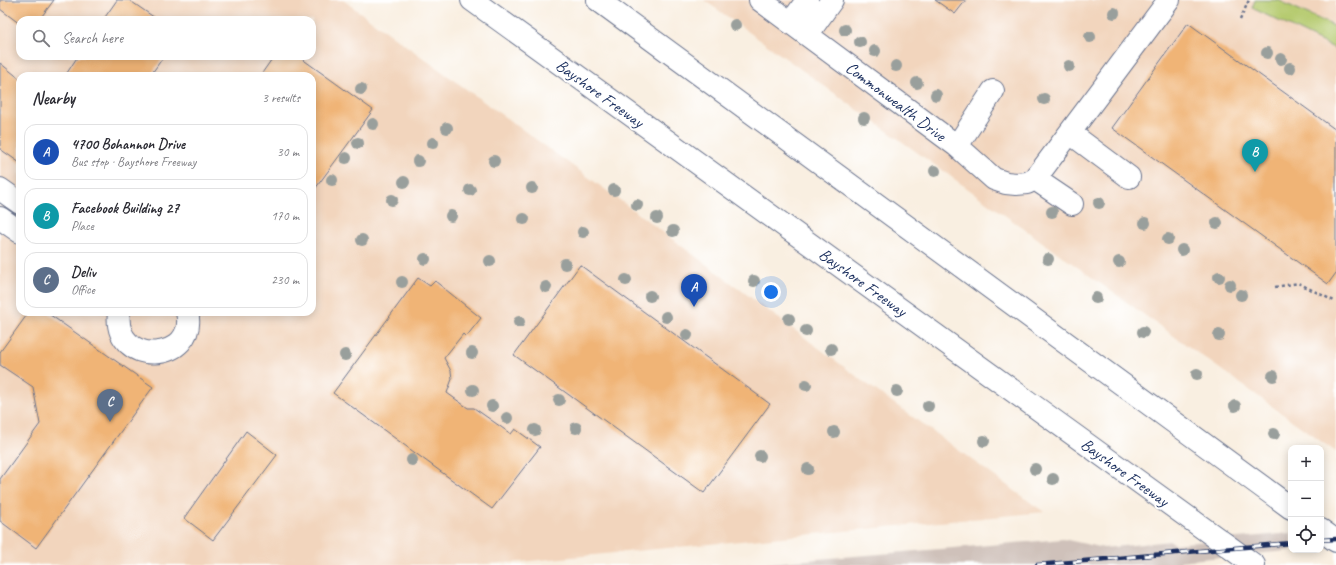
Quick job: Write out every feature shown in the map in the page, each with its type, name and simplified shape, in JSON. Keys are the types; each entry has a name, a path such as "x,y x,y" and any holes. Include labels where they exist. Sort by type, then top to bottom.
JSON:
{"main road":[{"name":"Bayshore Freeway","path":"472,0 1254,565"},
{"path":"598,0 1288,506"},
{"name":"Commonwealth Drive","path":"760,0 957,146 994,179 1006,183 1016,184 1028,183 1035,179"},
{"path":"799,29 807,0"},
{"path":"799,29 832,0"},
{"path":"1072,204 1035,179 1169,0"},
{"path":"957,146 993,91"},
{"path":"1070,133 1129,177"},
{"path":"0,189 16,200"},
{"path":"0,218 16,229"},
{"path":"119,316 118,321 121,333 129,344 141,351 156,354 170,349 180,341 186,332 188,316"},
{"path":"1324,532 1336,541"}],"path":[{"path":"1240,20 1249,0"},
{"path":"1275,287 1298,283 1336,302"}],"shaded area":[{"path":"0,0 343,0 617,198 867,384 1044,512 520,562 470,565 0,565"},
{"path":"704,0 1336,0 1336,452"},
{"path":"1288,533 1288,551 1180,561 1182,565 745,565 1063,539 1104,548 1171,541 1174,544"}],"green space":[{"path":"1255,0 1278,0 1336,27 1336,49 1252,8"}],"building":[{"path":"0,0 54,0 42,16 16,16 16,21 0,9"},
{"path":"117,0 129,0 152,16 106,16"},
{"path":"935,0 966,0 955,14"},
{"path":"1188,23 1336,130 1336,273 1328,284 1112,128"},
{"path":"75,60 161,60 153,72 68,72"},
{"path":"271,60 304,60 373,110 316,188 316,72 263,72"},
{"path":"0,63 16,76 16,160 0,149"},
{"path":"580,265 770,404 704,493 514,355"},
{"path":"418,278 430,286 435,281 481,318 466,337 463,334 444,358 451,371 452,379 447,393 468,408 474,408 511,434 515,429 540,447 492,509 333,393"},
{"path":"26,316 52,316 153,387 36,548 0,521 0,479 40,424 33,387 0,365 0,352"},
{"path":"246,431 277,455 213,540 184,518"}],"railway":[{"path":"1324,540 1336,539"},
{"path":"1037,565 1288,543"}],"place":[{"name":"Facebook Building 27","path":"1255,172"},
{"name":"4700 Bohannon Drive","path":"694,307"},
{"name":"Deliv","path":"110,422"}]}
